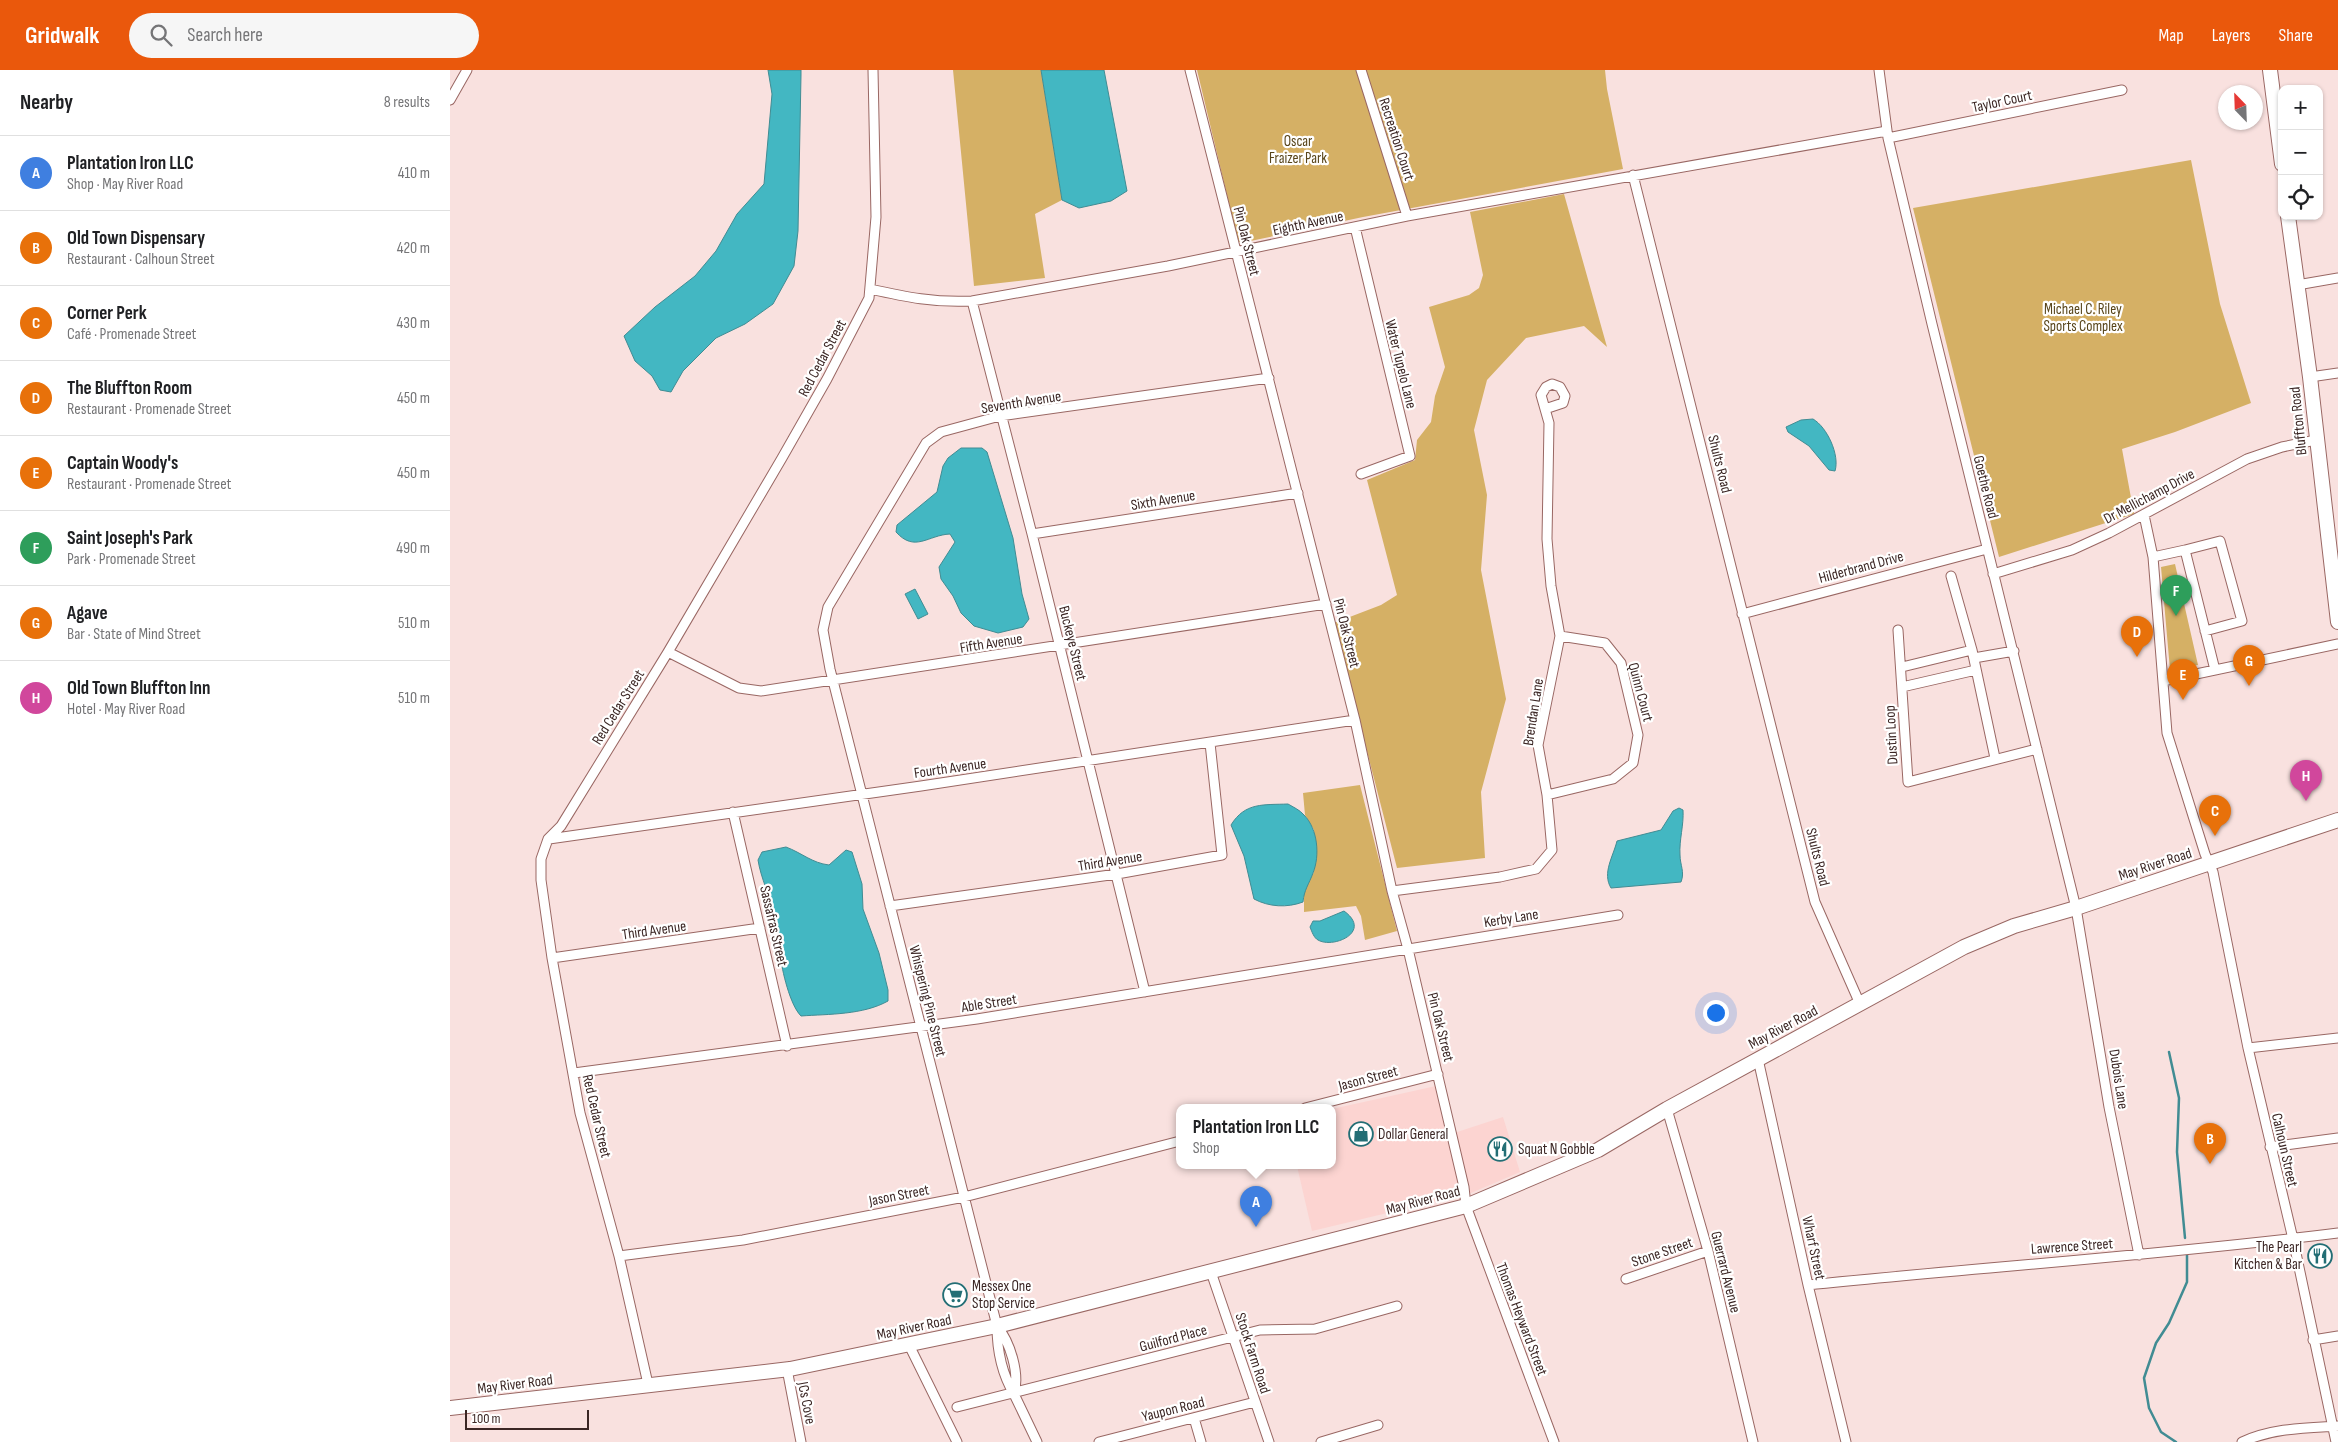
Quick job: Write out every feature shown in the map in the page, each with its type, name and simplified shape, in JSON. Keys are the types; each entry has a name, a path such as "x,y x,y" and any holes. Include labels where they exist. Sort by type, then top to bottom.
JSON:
{"main road":[{"path":"2270,70 2278,133"},
{"name":"Bluffton Road","path":"2289,220 2310,377 2338,622"},
{"name":"May River Road","path":"450,1408 787,1369 910,1345 997,1326 1466,1206 1598,1150 1667,1109 1964,947 2014,926 2076,908 2338,820"}],"street":[{"path":"450,100 467,70"},
{"name":"Red Cedar Street","path":"648,1384 619,1256 580,1113 552,958 541,880 541,859 548,839 561,826 668,652 827,379 869,298 876,217 873,70"},
{"name":"Pin Oak Street","path":"1190,70 1355,720 1392,891 1438,1074 1464,1188 1466,1206"},
{"name":"Recreation Court","path":"1362,70 1407,216"},
{"name":"Goethe Road","path":"1879,70 1888,135 1993,574 2014,651 2076,908"},
{"name":"Taylor Court","path":"1888,135 2122,90"},
{"path":"1633,175 1888,135"},
{"name":"Eighth Avenue","path":"870,289 920,300 944,302 972,301 1168,266 1407,216 1633,175"},
{"name":"Shults Road","path":"1633,175 1815,902 1860,1004"},
{"name":"Water Tupelo Lane","path":"1355,227 1410,456 1361,474"},
{"path":"2297,285 2338,278"},
{"name":"Buckeye Street","path":"972,301 1089,761 1145,992"},
{"path":"2310,377 2338,373"},
{"name":"Seventh Avenue","path":"834,681 823,630 828,607 926,443 941,432 1000,416 1269,378"},
{"name":"Brendan Lane","path":"1392,891 1500,877 1536,868 1552,850 1547,794 1538,745 1560,636 1551,586 1548,539 1549,423 1545,409"},
{"name":"Dr Mellichamp Drive","path":"1993,574 2072,550 2144,515 2247,459 2282,447 2316,440"},
{"name":"Sixth Avenue","path":"1032,534 1298,493"},
{"name":"Calhoun Street","path":"2144,515 2153,557 2168,733 2205,854 2210,863 2270,1147 2293,1239 2314,1340 2336,1426 2336,1442"},
{"path":"2153,557 2220,541 2242,621 2205,631"},
{"name":"Hilderbrand Drive","path":"1742,614 1844,585 1987,549"},
{"path":"2185,550 2215,670"},
{"path":"1952,576 1973,654 1994,758"},
{"name":"Fifth Avenue","path":"668,652 739,688 761,691 1326,604"},
{"name":"Dustin Loop","path":"1898,630 1902,667 1908,782 2037,748"},
{"name":"Quinn Court","path":"1547,794 1613,779 1633,763 1638,735 1621,663 1606,644 1560,636"},
{"path":"2163,681 2338,644"},
{"path":"1902,667 1973,654 2014,651"},
{"name":"Dustin Loop","path":"1902,687 1976,670"},
{"name":"Whispering Pine Street","path":"834,681 997,1326 997,1342 1004,1371 1037,1442"},
{"name":"Fourth Avenue","path":"548,839 863,795 1355,720"},
{"name":"Third Avenue","path":"890,906 1116,874 1222,855 1210,743"},
{"name":"Sassafras Street","path":"733,812 787,1046"},
{"name":"Dubois Lane","path":"2076,908 2109,1107 2139,1255"},
{"name":"Kerby Lane","path":"1408,949 1618,915"},
{"name":"Third Avenue","path":"552,958 760,928"},
{"name":"Able Street","path":"574,1073 920,1027 1408,949"},
{"path":"2248,1048 2338,1038"},
{"name":"Wharf Street","path":"1758,1059 1808,1285 1846,1442"},
{"name":"Jason Street","path":"1320,1104 1438,1074"},
{"name":"Guerrard Avenue","path":"1667,1109 1708,1251 1753,1442"},
{"path":"2270,1147 2338,1138"},
{"name":"Jason Street","path":"619,1256 743,1240 964,1197 1176,1142"},
{"name":"Thomas Heyward Street","path":"1466,1206 1554,1442"},
{"name":"Lawrence Street","path":"1808,1285 2139,1255 2338,1233"},
{"name":"Stone Street","path":"1626,1279 1708,1251"},
{"name":"Stock Farm Road","path":"1211,1272 1268,1442"},
{"name":"Guilford Place","path":"957,1407 1014,1394 1233,1336 1260,1330 1315,1329 1397,1306"},
{"path":"2314,1340 2338,1336"},
{"path":"910,1345 957,1442"},
{"name":"JCs Cove","path":"787,1369 801,1442"},
{"name":"Yaupon Road","path":"1099,1442 1255,1402"},
{"path":"1194,1418 1201,1442"},
{"path":"1321,1442 1378,1425"},
{"path":"2242,1442 2275,1432 2336,1426"}],"shaded area":[{"path":"1436,1086 1448,1135 1503,1117 1520,1172 1471,1193 1312,1231 1298,1169 1336,1169 1336,1108"}],"green space":[{"path":"953,70 1041,70 1062,200 1035,214 1045,278 974,286"},
{"name":"Oscar Fraizer Park","path":"1197,70 1605,70 1623,169 1363,217 1241,243 1238,241"},
{"name":"Michael C. Riley Sports Complex","path":"2191,160 2220,304 2251,403 2175,432 2122,449 2134,514 1999,557 1913,208"},
{"path":"1564,194 1607,347 1584,326 1526,338 1487,380 1474,430 1487,495 1481,570 1506,699 1481,792 1485,858 1397,868 1334,623 1381,605 1397,595 1367,480 1415,460 1417,440 1431,422 1435,396 1445,367 1429,307 1469,295 1479,288 1483,275 1470,212"},
{"path":"2175,564 2198,665 2170,670 2161,567"},
{"path":"1360,785 1397,931 1365,940 1361,916 1356,906 1304,912 1304,890 1314,872 1314,830 1305,815 1303,793"}],"water":[{"path":"768,70 801,70 798,231 794,266 773,304 745,324 716,338 683,371 671,392 660,390 652,376 635,361 624,336 655,307 695,276 716,251 737,214 764,184 772,94"},
{"path":"1041,70 1104,70 1127,191 1111,201 1079,208 1062,200"},
{"path":"1813,419 1823,428 1831,442 1836,457 1835,471 1829,470 1809,446 1788,432 1786,427 1801,420"},
{"path":"961,448 982,448 987,452 1013,538 1022,594 1029,619 1023,627 998,633 974,626 961,613 953,596 941,579 939,567 955,542 950,534 916,542 903,538 896,532 897,525 937,492 943,466 948,458"},
{"path":"915,589 928,614 918,619 905,594"},
{"path":"1288,804 1302,813 1309,821 1315,835 1317,859 1304,894 1303,902 1278,906 1254,899 1244,856 1231,825 1242,812 1256,806"},
{"path":"1679,808 1683,810 1680,849 1681,882 1611,888 1608,871 1617,841 1661,830 1673,811"},
{"path":"786,847 812,860 829,865 846,850 852,852 862,884 863,909 879,953 888,990 888,1001 868,1009 846,1013 801,1016 797,1011 785,978 776,921 758,860 762,852"},
{"path":"1344,911 1352,919 1354,926 1352,932 1347,937 1332,942 1325,942 1315,938 1310,927 1313,921 1320,921"}],"waterway":[{"path":"2169,1052 2179,1098 2177,1152 2185,1238"},
{"path":"2176,1442 2161,1432 2149,1408 2144,1378 2156,1343 2169,1323 2187,1282 2187,1253"}],"place":[{"name":"Saint Joseph's Park","path":"2176,616"},
{"name":"The Bluffton Room","path":"2137,657"},
{"name":"Agave","path":"2249,686"},
{"name":"Captain Woody's","path":"2183,700"},
{"name":"Old Town Bluffton Inn","path":"2306,801"},
{"name":"Corner Perk","path":"2215,836"},
{"name":"Dollar General","path":"1361,1134"},
{"name":"Squat N Gobble","path":"1500,1149"},
{"name":"Old Town Dispensary","path":"2210,1164"},
{"name":"Plantation Iron LLC","path":"1256,1227"},
{"name":"The Pearl Kitchen & Bar","path":"2320,1256"},
{"name":"Messex One Stop Service","path":"955,1295"}]}
